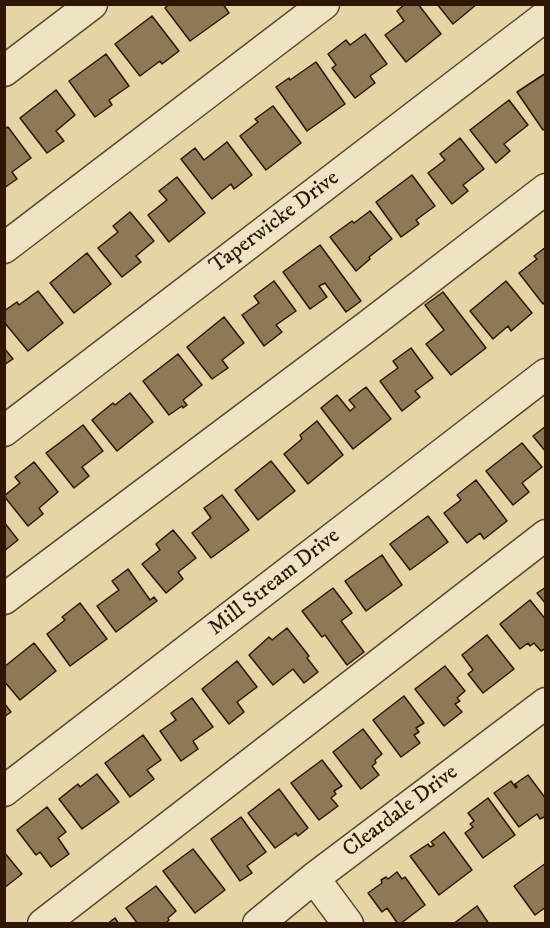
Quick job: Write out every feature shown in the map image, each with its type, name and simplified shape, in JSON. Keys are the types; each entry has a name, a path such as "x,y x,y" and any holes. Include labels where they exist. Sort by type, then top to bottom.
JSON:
{"street":[{"path":"4,71 92,4"},
{"path":"4,248 324,4"},
{"name":"Taperwicke Drive","path":"4,431 540,17"},
{"path":"4,599 379,318 546,189"},
{"name":"Mill Stream Drive","path":"4,791 546,374"},
{"path":"43,924 546,534"},
{"name":"Cleardale Drive","path":"258,924 314,878 541,716"},
{"path":"314,878 348,924"}],"building":[{"path":"169,4 223,4 229,13 190,41 165,8"},
{"path":"405,4 418,4 441,34 406,62 385,35 404,21 397,11"},
{"path":"437,4 477,4 453,24"},
{"path":"152,16 179,51 162,64 160,61 140,76 115,44"},
{"path":"365,34 387,64 370,76 375,83 355,98 332,68 336,65 328,54 346,40 350,45"},
{"path":"106,54 129,86 109,100 112,105 95,117 69,81"},
{"path":"316,62 345,104 307,131 276,87"},
{"path":"546,73 546,128 543,130 517,92"},
{"path":"56,90 75,115 56,131 64,141 47,153 20,118"},
{"path":"509,100 528,125 504,144 510,151 496,163 470,130"},
{"path":"273,106 301,143 266,170 240,136 258,122 255,119"},
{"path":"8,127 31,158 12,172 17,179 4,188 4,129"},
{"path":"460,138 484,169 463,185 468,191 452,204 428,173 445,160 440,154"},
{"path":"227,142 252,175 234,189 231,184 212,199 181,159 195,148 204,160"},
{"path":"412,175 435,206 416,220 419,224 401,237 376,202"},
{"path":"177,177 205,213 169,242 148,215 167,200 159,191"},
{"path":"370,211 392,239 369,257 370,259 356,271 330,237"},
{"path":"130,212 154,241 136,256 141,262 122,277 98,248 118,232 113,226"},
{"path":"320,245 361,301 346,312 325,283 319,286 327,297 310,309 283,272"},
{"path":"546,247 546,301 543,304 519,273 537,259 534,256"},
{"path":"87,253 111,284 74,313 50,283"},
{"path":"274,281 296,311 276,325 282,332 264,346 242,315 259,303 254,296"},
{"path":"506,281 532,313 511,331 508,326 493,339 470,311"},
{"path":"38,291 63,323 28,351 4,322 4,311 17,302 19,305"},
{"path":"443,292 486,348 451,375 426,344 444,330 425,305"},
{"path":"224,317 244,343 222,360 228,368 212,379 187,347"},
{"path":"4,348 13,359 4,365"},
{"path":"411,348 433,378 415,391 420,397 402,411 380,381 398,368 393,361"},
{"path":"178,354 202,385 183,400 187,405 169,415 143,381"},
{"path":"366,387 391,419 353,449 321,408 337,395 350,411 355,407 349,400"},
{"path":"130,393 153,422 117,451 92,420"},
{"path":"317,421 343,455 308,484 284,454 302,439 300,435"},
{"path":"83,425 103,451 82,467 89,476 74,488 46,453"},
{"path":"546,426 546,452 533,436"},
{"path":"522,443 542,467 522,483 529,492 513,505 486,471"},
{"path":"271,461 295,491 258,520 235,490"},
{"path":"34,462 58,492 39,508 43,514 28,526 4,496 20,483 15,477"},
{"path":"476,480 507,521 484,539 480,533 467,543 444,513 461,500 457,495"},
{"path":"222,495 249,530 211,558 192,533 211,518 204,508"},
{"path":"428,516 448,542 410,570 390,544"},
{"path":"4,522 18,540 4,551"},
{"path":"173,530 196,558 178,572 183,579 166,593 142,564 160,550 156,544"},
{"path":"382,555 402,585 366,611 345,581"},
{"path":"128,569 150,600 154,597 157,601 116,632 97,606 119,590 112,581"},
{"path":"546,587 546,604 537,593"},
{"path":"333,588 352,613 341,621 364,652 347,665 325,635 322,637 302,611"},
{"path":"530,600 546,620 546,648 541,651 534,643 530,646 528,643 520,649 500,624"},
{"path":"80,603 107,639 70,666 47,634 65,620 62,617"},
{"path":"287,628 309,656 307,658 318,672 304,683 293,669 273,685 249,655 269,637 272,640"},
{"path":"487,635 514,669 483,693 468,674 473,670 462,655"},
{"path":"34,643 56,671 20,700 4,681 4,667"},
{"path":"237,661 257,687 237,702 244,712 229,724 202,689"},
{"path":"445,666 465,691 457,698 460,701 455,704 462,712 444,726 415,689"},
{"path":"404,696 424,723 416,728 419,732 414,735 420,743 401,757 373,720"},
{"path":"192,698 213,727 193,741 198,749 181,761 160,731 176,720 171,713"},
{"path":"4,703 11,712 4,717"},
{"path":"363,729 382,754 372,766 379,775 361,789 333,752"},
{"path":"143,735 161,760 147,770 154,779 130,797 105,763"},
{"path":"322,760 342,786 334,791 336,794 331,798 338,806 319,820 291,783"},
{"path":"97,774 119,802 82,829 59,799 78,784 80,787"},
{"path":"528,775 546,799 546,816 540,819 537,814 519,827 494,793 511,781 516,788 515,784"},
{"path":"279,789 308,828 298,836 296,833 275,848 248,813"},
{"path":"488,798 515,835 483,858 465,833 473,827 470,824 474,821 468,813"},
{"path":"47,807 66,832 58,838 69,854 51,867 40,852 36,855 17,830"},
{"path":"241,817 266,852 247,866 252,873 240,881 211,839"},
{"path":"444,832 472,870 439,895 410,856 428,844 430,847 434,845 431,842"},
{"path":"193,849 225,890 195,913 163,871"},
{"path":"4,852 22,874 4,888"},
{"path":"546,863 546,907 535,915 514,886"},
{"path":"397,872 402,879 405,877 425,905 400,924 387,908 382,912 368,893 382,883 381,880 386,877 388,879"},
{"path":"156,886 176,911 165,924 138,924 126,908"},
{"path":"477,906 489,924 453,924"},
{"path":"115,918 119,924 107,924"}]}
